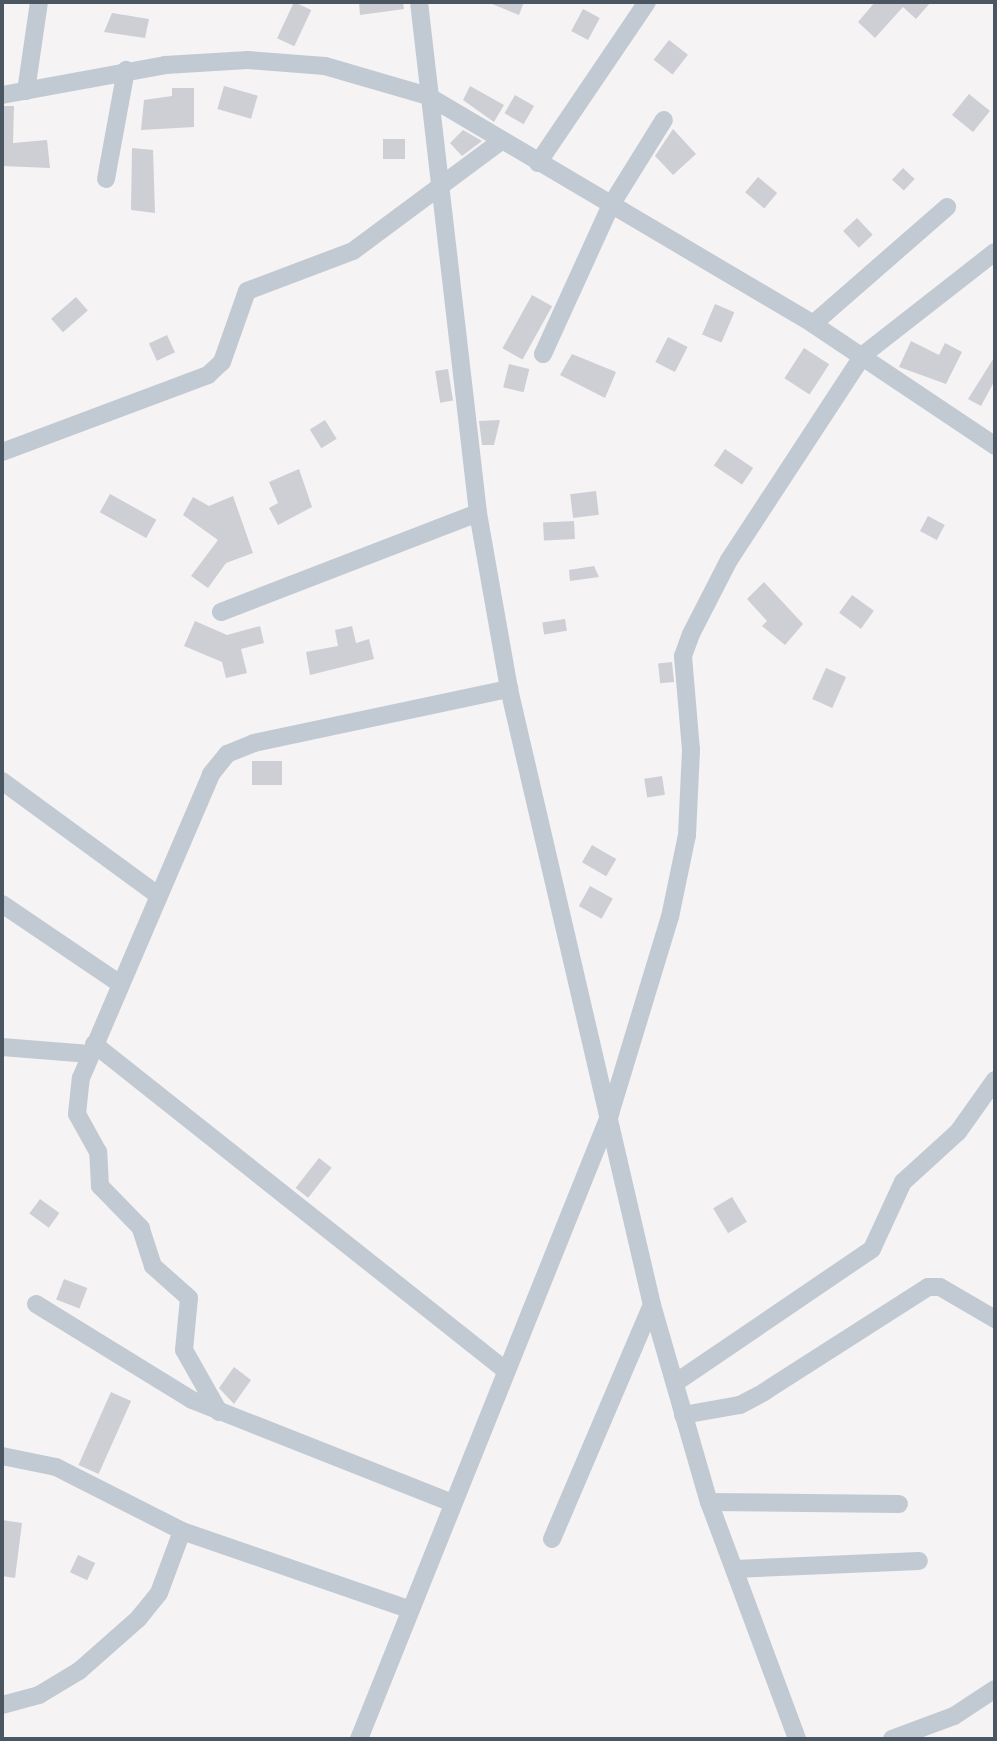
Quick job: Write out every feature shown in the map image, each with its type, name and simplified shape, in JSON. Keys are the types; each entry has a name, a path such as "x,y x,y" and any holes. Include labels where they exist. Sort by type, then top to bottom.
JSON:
{"street":[{"path":"26,90 39,2"},
{"path":"419,2 478,513 509,689 610,1114 652,1305 709,1502 797,1739"},
{"path":"538,163 647,2"},
{"path":"2,95 126,70 206,61 294,62 428,96 813,324 995,446"},
{"path":"106,179 126,70"},
{"path":"543,354 611,205 664,120"},
{"path":"2,452 208,375 222,362 247,291 331,263 440,191 501,141"},
{"path":"813,324 947,207"},
{"path":"359,1739 450,1502 610,1114 670,917 687,835 691,750 683,656 729,560 863,355 995,252"},
{"path":"221,612 478,513"},
{"path":"219,1412 184,1350 188,1298 153,1266 141,1228 100,1186 98,1152 77,1114 92,1049 211,774 227,754 254,743 509,689"},
{"path":"2,781 158,895"},
{"path":"2,904 120,984"},
{"path":"2,1047 92,1049 505,1370"},
{"path":"675,1383 872,1249 903,1182 958,1132 995,1080"},
{"path":"683,1415 740,1405 928,1287 940,1287 995,1318"},
{"path":"36,1304 146,1376 219,1412 450,1502"},
{"path":"552,1538 652,1305"},
{"path":"2,1456 56,1467 182,1531 409,1609"},
{"path":"709,1502 899,1504"},
{"path":"2,1705 38,1695 79,1671 138,1619 159,1593 182,1531"},
{"path":"735,1569 919,1561"},
{"path":"892,1739 954,1716 995,1689"}],"building":[{"path":"294,2 311,10 294,46 277,38"},
{"path":"359,2 403,2 404,9 360,15"},
{"path":"487,2 524,2 519,15"},
{"path":"875,2 931,2 916,19 903,7 875,38 858,22"},
{"path":"583,9 600,18 588,40 571,31"},
{"path":"112,13 149,19 145,38 104,32"},
{"path":"669,40 688,55 673,74 654,60"},
{"path":"224,86 258,96 251,119 217,109"},
{"path":"470,86 504,105 494,122 463,100"},
{"path":"172,88 194,88 194,127 141,130 144,100 172,96"},
{"path":"969,94 990,111 973,132 952,115"},
{"path":"515,95 534,106 524,124 504,113"},
{"path":"2,106 14,106 13,143 47,140 50,168 2,166"},
{"path":"673,129 696,154 673,175 655,156"},
{"path":"463,130 482,141 462,156 450,143"},
{"path":"383,139 405,139 405,159 383,159"},
{"path":"132,148 153,150 155,213 131,210"},
{"path":"903,168 915,179 904,191 892,180"},
{"path":"758,177 777,193 764,208 745,192"},
{"path":"857,218 873,235 859,248 843,231"},
{"path":"532,295 552,306 523,360 502,348"},
{"path":"76,297 88,311 63,332 51,319"},
{"path":"715,304 734,312 721,343 702,334"},
{"path":"167,335 175,352 157,361 149,343"},
{"path":"668,337 688,347 675,372 655,362"},
{"path":"911,341 939,355 945,343 962,352 946,384 899,367"},
{"path":"804,348 829,364 810,395 784,378"},
{"path":"572,354 616,372 605,398 560,375"},
{"path":"995,356 995,380 981,406 968,399"},
{"path":"509,364 529,369 524,392 503,387"},
{"path":"448,369 453,401 440,403 435,371"},
{"path":"325,420 337,439 321,448 310,430"},
{"path":"500,420 494,445 482,445 479,421"},
{"path":"725,449 753,468 742,485 714,466"},
{"path":"299,469 312,507 278,525 269,508 278,503 269,482"},
{"path":"596,491 599,515 573,518 570,494"},
{"path":"110,494 156,520 146,538 100,512"},
{"path":"233,496 253,553 226,563 208,588 191,576 218,540 183,515 193,497 209,506"},
{"path":"928,516 945,525 937,540 920,531"},
{"path":"574,521 575,539 544,541 543,523"},
{"path":"594,566 599,577 570,581 569,570"},
{"path":"764,582 803,624 785,645 762,626 767,621 747,599"},
{"path":"852,595 874,611 861,629 839,613"},
{"path":"565,619 567,631 544,634 542,623"},
{"path":"195,621 227,635 260,626 264,643 241,649 247,673 226,678 222,662 184,646"},
{"path":"352,626 356,643 369,639 374,659 310,675 306,652 338,646 335,630"},
{"path":"672,662 674,682 660,683 658,663"},
{"path":"826,668 846,677 832,708 812,699"},
{"path":"252,761 282,761 282,785 252,785"},
{"path":"662,776 665,795 647,798 644,779"},
{"path":"592,845 616,859 606,876 582,862"},
{"path":"590,886 613,899 602,919 579,906"},
{"path":"319,1158 332,1168 308,1198 296,1188"},
{"path":"732,1197 747,1222 728,1233 713,1208"},
{"path":"40,1199 59,1213 49,1228 29,1214"},
{"path":"64,1279 87,1288 79,1308 56,1300"},
{"path":"234,1367 251,1380 234,1404 219,1388"},
{"path":"111,1392 131,1401 99,1474 78,1465"},
{"path":"2,1520 22,1523 15,1578 2,1576"},
{"path":"78,1555 95,1563 87,1580 70,1572"}]}
